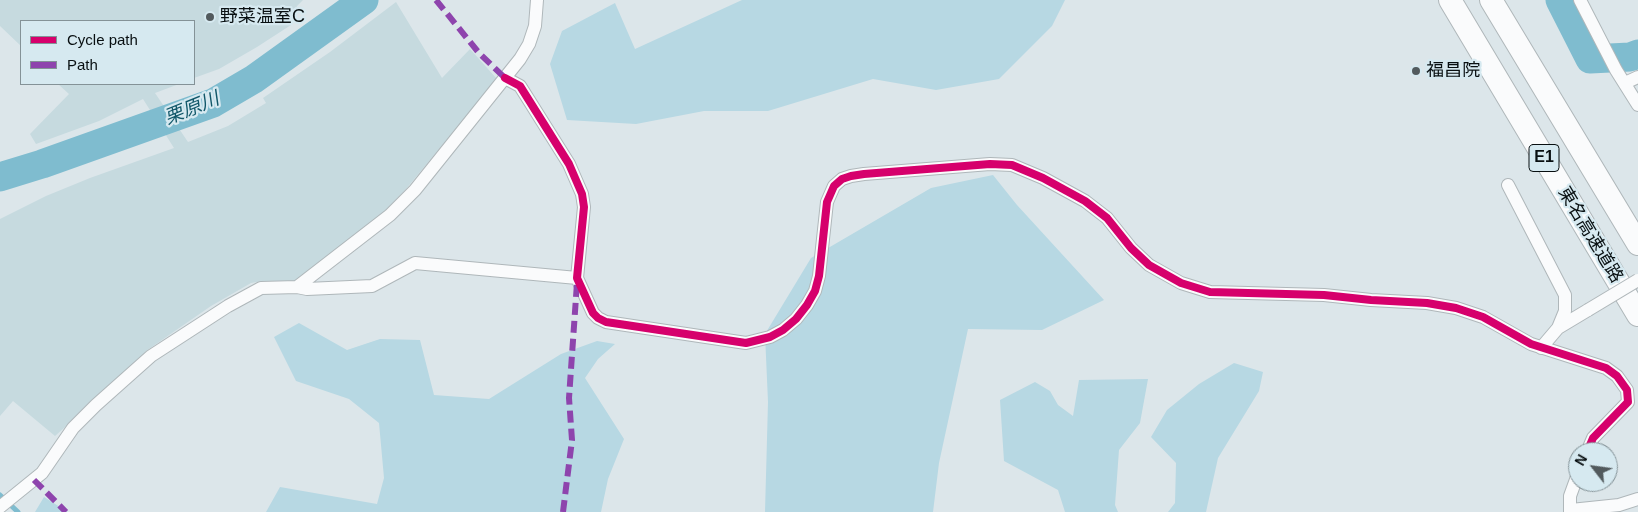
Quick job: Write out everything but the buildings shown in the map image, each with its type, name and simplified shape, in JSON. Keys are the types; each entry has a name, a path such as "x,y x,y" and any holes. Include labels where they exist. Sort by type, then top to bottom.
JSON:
{"highway":[{"name":"東名高速道路","path":"1450,0 1638,315"},
{"name":"東名高速道路","path":"1491,0 1638,244"}],"street":[{"path":"297,287 390,216 415,190 505,78 529,44 535,26 537,0"},
{"path":"1580,0 1616,70 1638,105"},
{"path":"1625,83 1638,77"},
{"path":"505,78 520,86 569,164 582,194 584,206 577,278 593,313 606,322 746,343 770,338 783,330 796,318 815,291 819,276 827,202 834,186 842,179 864,174 999,164 1012,165 1034,174 1085,201 1107,218 1131,248 1149,265 1181,283 1210,292 1324,295 1427,303 1456,308 1483,317 1531,344 1606,368 1617,376 1628,390 1628,402 1591,442"},
{"path":"1508,185 1564,295 1565,312 1558,328 1541,348"},
{"path":"0,507 42,473 73,428 151,356 228,306 261,288 297,287 307,290 372,286 415,263 577,278"},
{"path":"1558,328 1638,280"},
{"path":"1571,492 1571,511 1619,505 1638,499"}],"shaded area":[{"path":"0,0 303,0 297,6 291,25 219,69 195,78 195,20 20,20 20,45 0,26"},
{"path":"742,0 1065,0 1052,26 999,79 936,90 873,79 768,111 704,111 636,124 567,120 550,64 562,31 615,3 635,49"},
{"path":"396,2 442,78 470,49 497,79 406,189 379,217 295,281 251,283 211,306 146,351 136,364 55,436 13,401 0,416 0,219 46,196 90,178 174,148 143,99 99,121 36,144 30,134 69,94 59,85 176,85 155,93 188,142 228,126 266,103 263,98 330,52"},
{"path":"993,175 1017,205 1104,300 1042,330 968,329 939,463 933,512 765,512 768,402 765,334 811,258 931,188"},
{"path":"299,323 347,350 380,339 420,340 434,395 489,399 561,354 597,341 615,344 598,359 585,378 624,439 608,479 601,512 266,512 280,487 377,504 384,478 379,423 349,399 296,381 274,337"},
{"path":"1234,363 1263,372 1259,391 1218,458 1206,512 1168,512 1175,503 1176,463 1151,437 1167,410 1199,384"},
{"path":"1148,379 1140,423 1119,450 1115,505 1118,512 1065,512 1058,490 1004,461 1000,400 1035,382 1050,391 1058,405 1073,416 1079,380"},
{"path":"44,497 68,512 35,512"}],"waterway":[{"name":"栗原川","path":"0,177 42,164 213,103 254,79 364,0"},
{"name":"栗原川","path":"1560,0 1590,59 1630,57 1638,54"},
{"name":"栗原川","path":"0,180 5,176"},
{"path":"0,495 18,512"}],"marked path":[{"path":"436,0 479,53 505,78"},
{"path":"563,512 572,440 569,398 577,283"},
{"path":"34,480 66,512"}],"cycle path":[{"path":"505,78 520,86 569,164 582,194 584,207 577,278 593,313 606,322 746,343 770,337 783,330 796,319 815,291 819,276 827,202 834,186 842,179 864,174 990,164 1012,165 1043,178 1085,201 1107,218 1131,248 1149,265 1181,283 1210,292 1324,295 1427,303 1456,308 1483,317 1531,344 1606,368 1617,376 1627,390 1628,402 1591,442"}],"place":[{"name":"野菜温室C","path":"210,17"},
{"name":"福昌院","path":"1416,71"}]}
